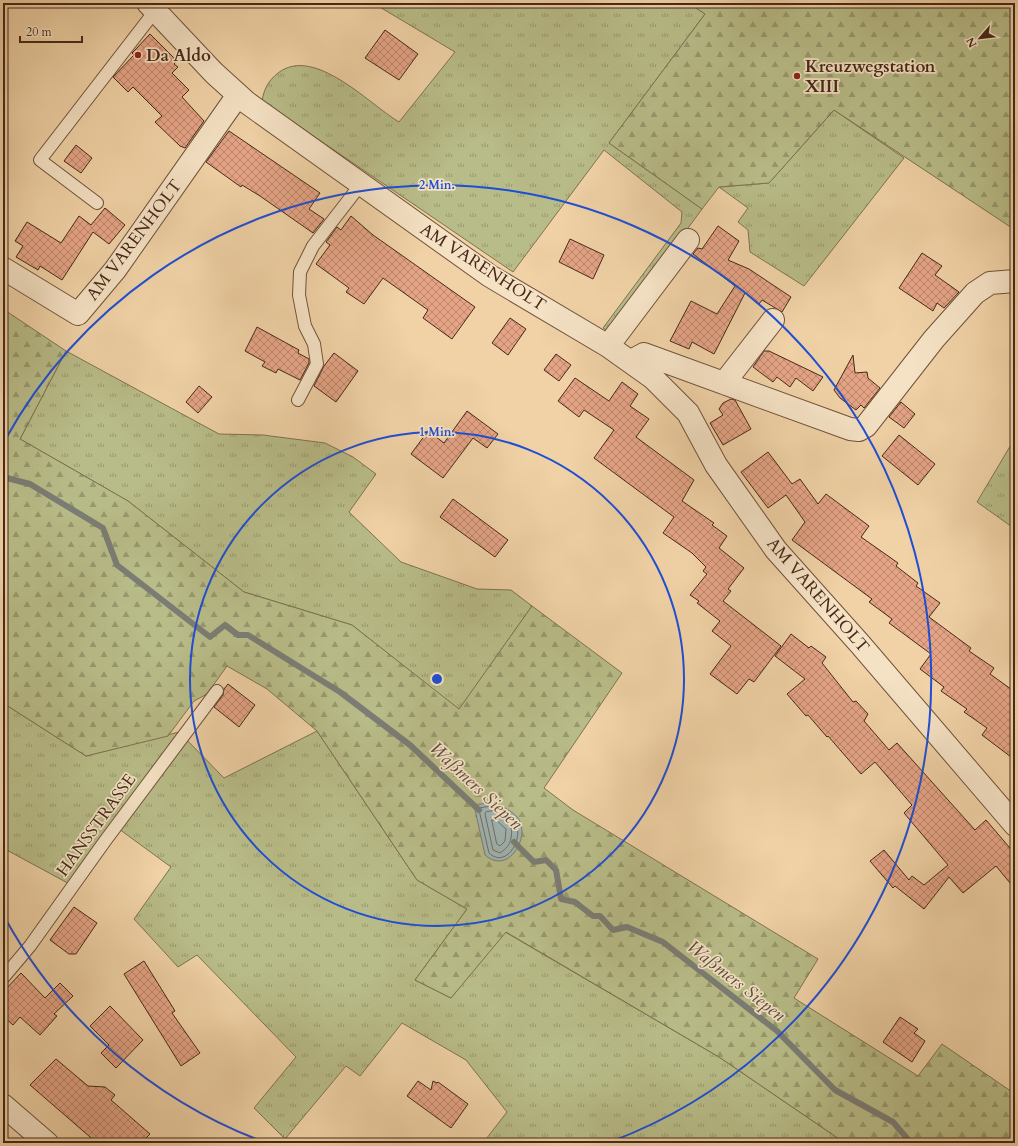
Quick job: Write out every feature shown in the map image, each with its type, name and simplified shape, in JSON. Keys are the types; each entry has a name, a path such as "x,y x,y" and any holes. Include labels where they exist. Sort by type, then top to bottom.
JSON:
{"street":[{"name":"AM VARENHOLT","path":"151,7 214,73 238,95 490,276 608,346 653,378 688,413 716,465 776,550 860,644 1015,825"},
{"name":"AM VARENHOLT","path":"4,269 78,314 115,270 238,95"},
{"path":"608,346 688,240"},
{"path":"631,361 644,354 850,429 859,430 866,426 934,339 975,294 990,283 1015,281"},
{"path":"724,383 773,320"},
{"path":"3,1105 47,1143"}],"lane":[{"path":"97,203 40,160 151,7"},
{"path":"298,400 317,364 314,344 305,326 299,295 300,272 312,246 361,184"},
{"name":"HANSSTRASSE","path":"3,978 30,946 104,841 217,691"}],"green space":[{"path":"373,3 689,3 705,14 609,143 702,209 611,333 603,328 681,223 682,212 604,150 513,272 262,101 267,86 278,73 292,66 308,66 324,71 341,80 399,122 455,52"},
{"path":"689,3 1015,3 1015,230 834,110 769,183 719,187 702,209 609,143 705,14"},
{"path":"834,110 904,158 804,286 750,252 748,230 738,222 748,208 719,187 769,183"},
{"path":"3,309 66,351 20,439 128,501 244,592 352,625 459,709 532,606 622,673 544,788 573,810 818,959 794,998 918,1076 942,1044 1015,1094 1015,1143 845,1143 719,1057 506,932 451,998 415,980 467,909 417,880 317,731 267,689 227,666 207,694 194,701 168,736 86,756 3,703"},
{"path":"66,351 219,434 263,435 325,443 353,457 376,474 349,512 401,562 477,589 511,590 532,606 459,710 352,625 244,592 128,501 20,439"},
{"path":"1015,438 1015,529 977,502"},
{"path":"3,703 86,756 179,732 224,778 317,731 417,880 467,909 415,980 451,998 505,932 719,1057 845,1143 483,1143 507,1112 466,1060 402,1023 360,1076 346,1066 285,1139 254,1108 296,1057 197,955 178,967 134,919 171,867 119,829 75,887 3,848"}],"water":[{"path":"494,802 516,815 521,826 522,834 520,843 509,857 502,861 494,860 485,855 474,805"}],"building":[{"path":"385,30 418,54 399,80 365,58"},
{"path":"150,34 177,61 174,64 178,67 172,73 189,90 182,97 204,121 185,148 180,146 155,122 162,116 133,87 128,92 113,77 134,55 132,53"},
{"path":"229,131 320,193 309,209 324,219 313,233 260,196 242,185 241,187 206,162"},
{"path":"76,145 92,158 81,173 64,161"},
{"path":"105,208 125,225 109,244 93,232 62,280 40,266 38,270 16,257 23,246 15,241 27,222 61,243 79,216 91,225"},
{"path":"351,216 373,235 475,307 452,339 423,318 428,310 383,278 364,304 346,292 349,288 316,264 330,245 326,242 337,227 341,230"},
{"path":"718,226 739,241 728,260 749,269 791,297 782,312 762,300 759,304 745,293 714,354 692,342 689,349 670,341 691,301 717,314 735,286 693,254 698,248 702,249"},
{"path":"570,239 604,255 593,279 559,262"},
{"path":"922,253 942,266 935,275 959,292 944,308 937,303 933,311 899,288"},
{"path":"510,318 526,329 508,355 492,343"},
{"path":"257,327 299,350 298,353 309,359 309,363 300,380 278,369 276,373 262,366 265,362 245,351"},
{"path":"764,351 769,351 823,377 813,391 796,378 790,387 777,377 773,382 753,367"},
{"path":"334,353 358,371 336,402 314,386 324,366"},
{"path":"556,354 571,365 559,381 544,370"},
{"path":"853,355 855,373 867,372 868,378 880,388 864,408 861,405 856,410 840,398 834,390"},
{"path":"575,378 609,401 622,382 638,394 630,406 649,419 636,437 694,480 682,501 714,523 712,525 727,536 719,548 744,568 728,589 731,591 723,601 781,646 754,682 749,679 737,694 710,674 731,646 712,631 720,621 697,603 699,601 690,595 707,574 703,571 706,567 692,553 663,533 674,517 594,458 614,430 584,410 579,417 558,401"},
{"path":"199,386 212,397 198,413 186,402"},
{"path":"731,399 735,400 751,429 723,445 710,423 723,415 719,409 723,403"},
{"path":"901,402 915,414 904,428 889,417"},
{"path":"467,411 498,434 487,448 473,438 443,478 411,454 428,431 444,443"},
{"path":"899,435 935,464 918,485 882,456"},
{"path":"768,452 792,484 800,479 818,504 826,494 869,526 861,537 898,563 896,566 918,583 916,586 940,603 929,617 971,648 969,651 994,668 990,674 1015,692 1015,760 982,735 987,728 964,712 967,709 941,691 944,687 920,669 931,654 889,623 892,619 869,602 872,599 792,540 805,522 786,495 768,508 741,472"},
{"path":"453,499 508,540 495,557 440,517"},
{"path":"791,634 809,648 811,646 826,657 822,663 853,702 856,701 868,714 864,721 889,750 897,743 975,830 986,820 1015,854 1015,889 996,866 963,893 949,877 924,909 895,886 893,888 870,861 884,850 909,880 912,876 924,885 948,865 904,813 912,805 875,762 861,774 828,736 827,737 808,715 806,716 787,694 805,679 775,656"},
{"path":"228,684 255,705 239,727 214,707 223,695 224,689"},
{"path":"74,907 97,923 76,954 69,954 50,940"},
{"path":"144,961 175,1011 172,1013 200,1053 181,1066 124,974"},
{"path":"21,973 45,998 60,983 73,996 54,1014 57,1016 40,1035 20,1017 13,1025 3,1016 3,992"},
{"path":"110,1006 143,1040 116,1068 101,1053 109,1045 90,1026"},
{"path":"900,1017 918,1029 914,1033 925,1041 912,1062 883,1042"},
{"path":"56,1059 88,1086 105,1087 115,1095 111,1100 150,1134 141,1143 97,1143 30,1085"},
{"path":"418,1081 431,1090 433,1081 438,1082 468,1104 451,1128 407,1096"}],"waterway":[{"name":"Waßmers Siepen","path":"3,477 30,484 103,528 117,565 210,637 225,625 238,635 248,635 340,692 410,745 479,810"},
{"name":"Waßmers Siepen","path":"514,842 534,862 546,860 556,870 561,899 575,902 593,916 600,916 613,930 627,927 663,942 777,1031 835,1090 893,1122 911,1143"}],"place":[{"name":"Da Aldo","path":"138,55"},
{"name":"Kreuzwegstation XIII","path":"797,76"}]}
